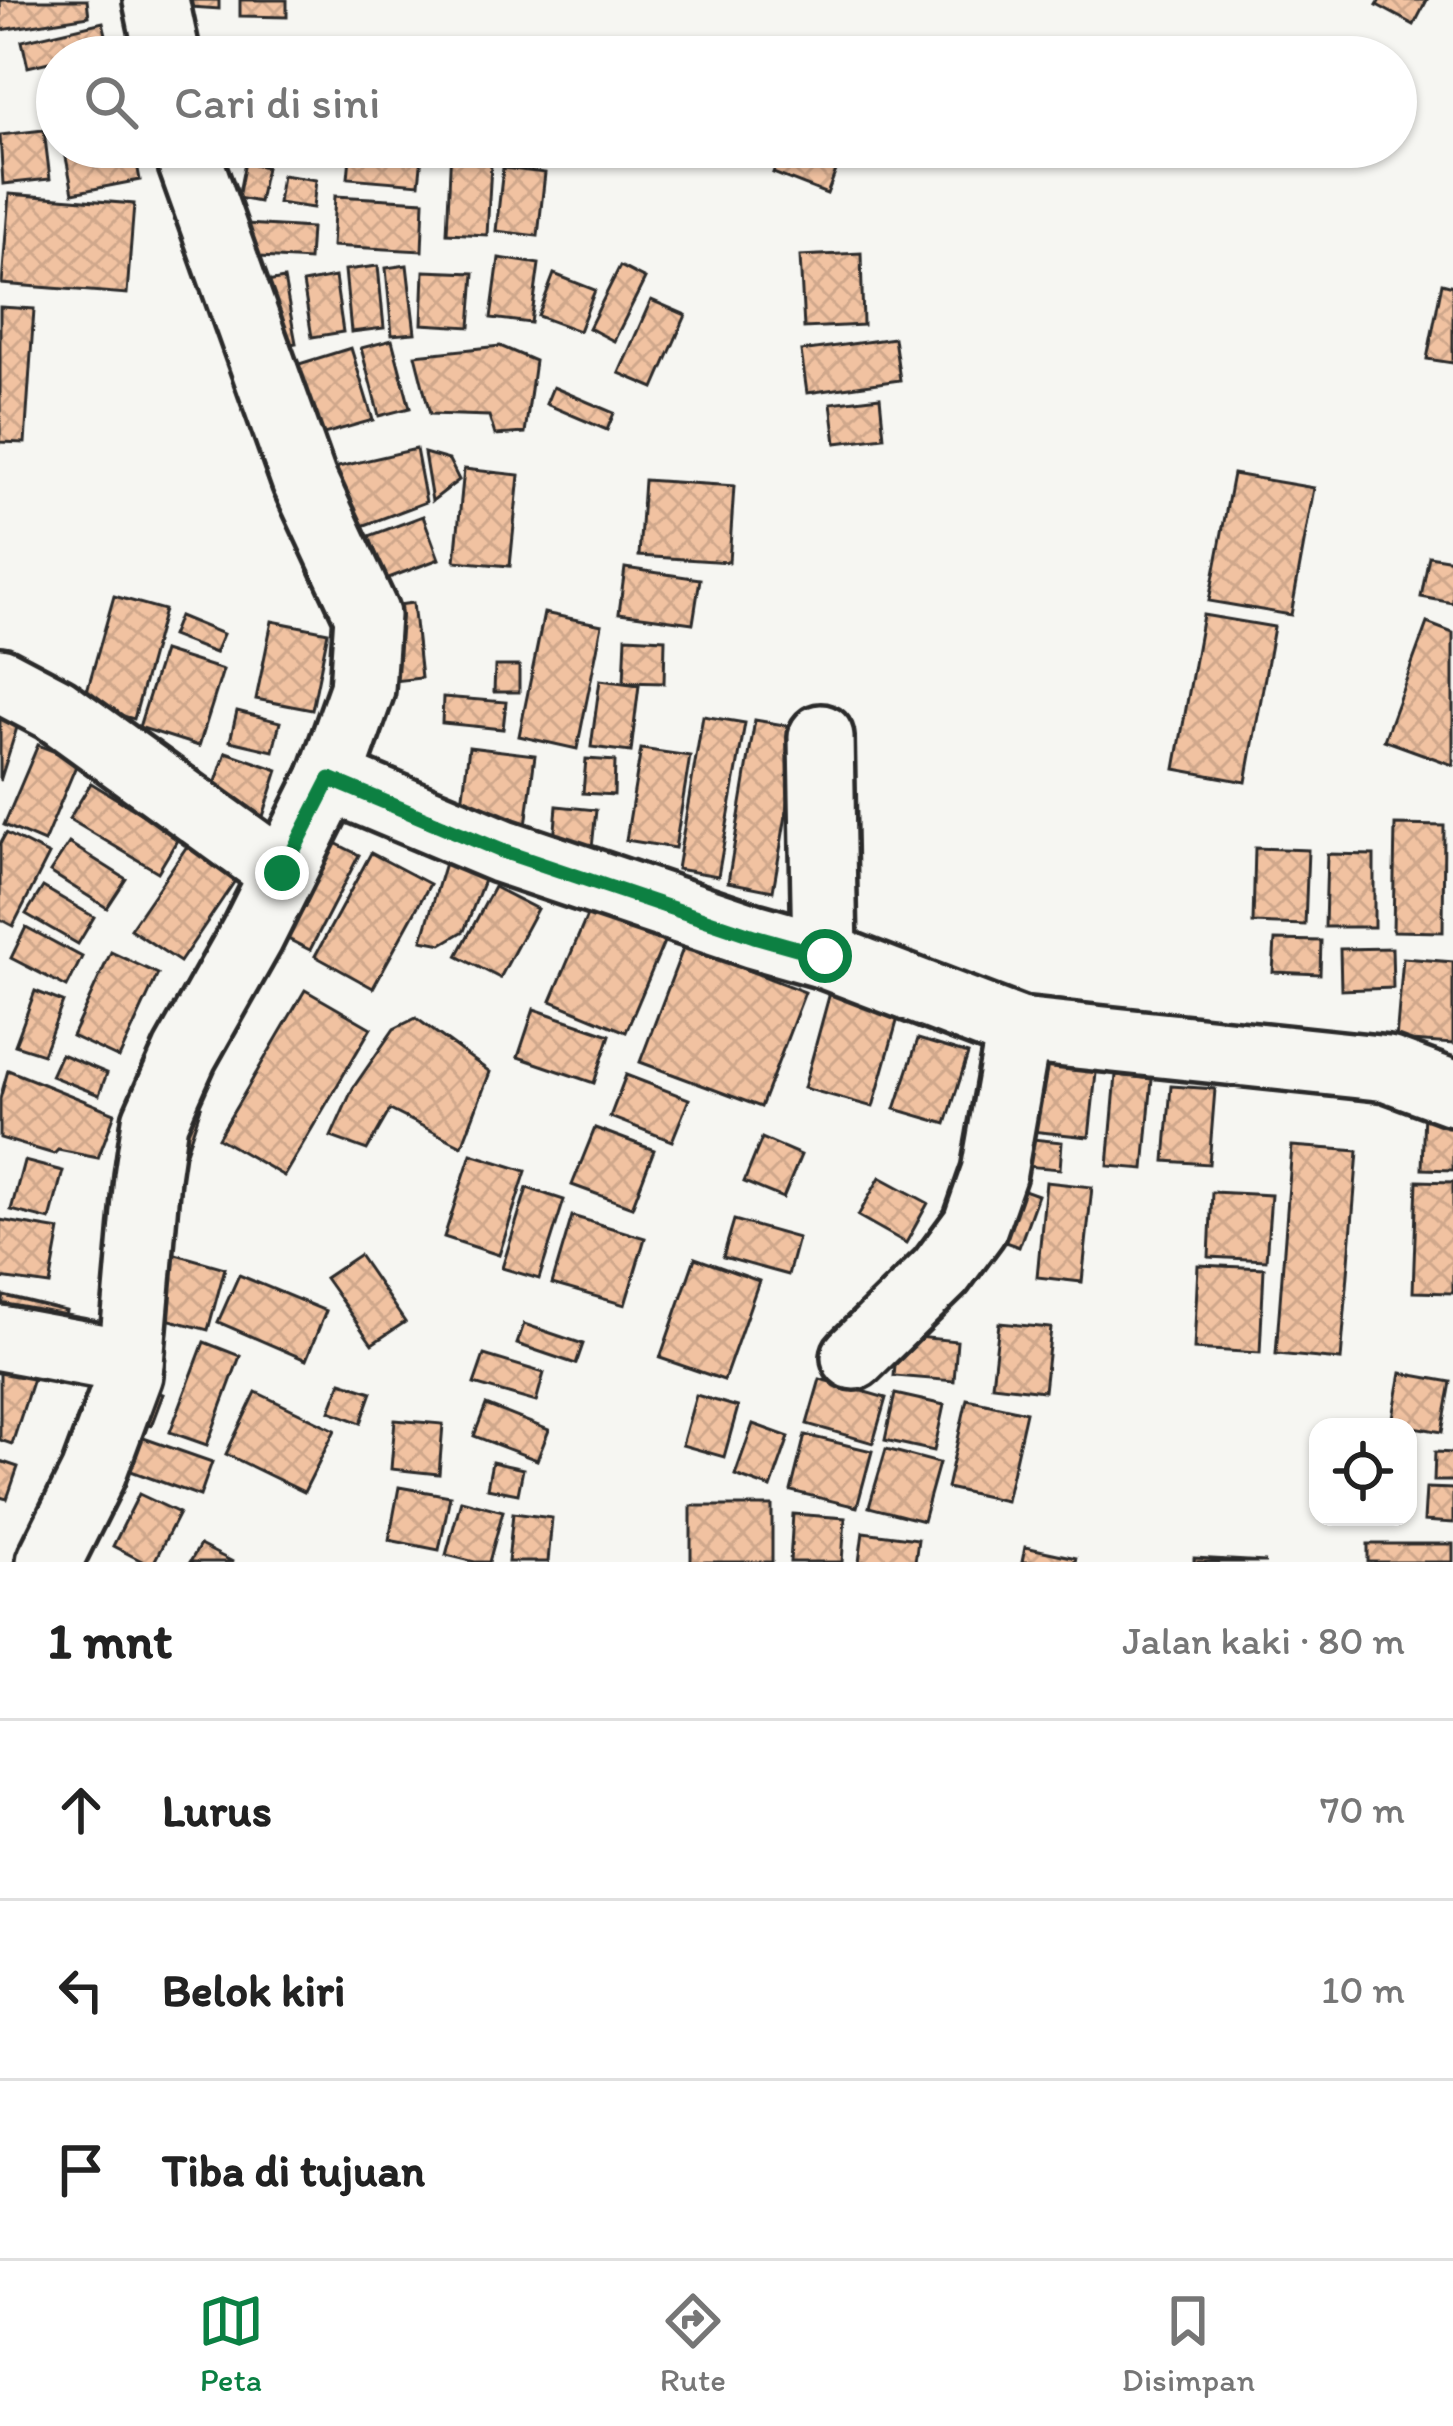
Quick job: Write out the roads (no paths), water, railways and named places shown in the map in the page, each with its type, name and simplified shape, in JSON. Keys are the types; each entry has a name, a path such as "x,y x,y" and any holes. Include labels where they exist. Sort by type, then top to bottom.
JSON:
{"street":[{"path":"155,0 163,36"},
{"path":"49,1562 93,1474 130,1374 155,1121 185,1054 252,935 330,779 362,689 368,615 304,480 192,168"},
{"path":"0,680 55,709 282,873"},
{"path":"821,737 825,956"},
{"path":"330,779 502,851 825,956 1019,1030 1388,1069 1453,1093"},
{"path":"854,1357 941,1272 975,1226 994,1172 1019,1030"},
{"path":"0,1338 131,1362"}]}
